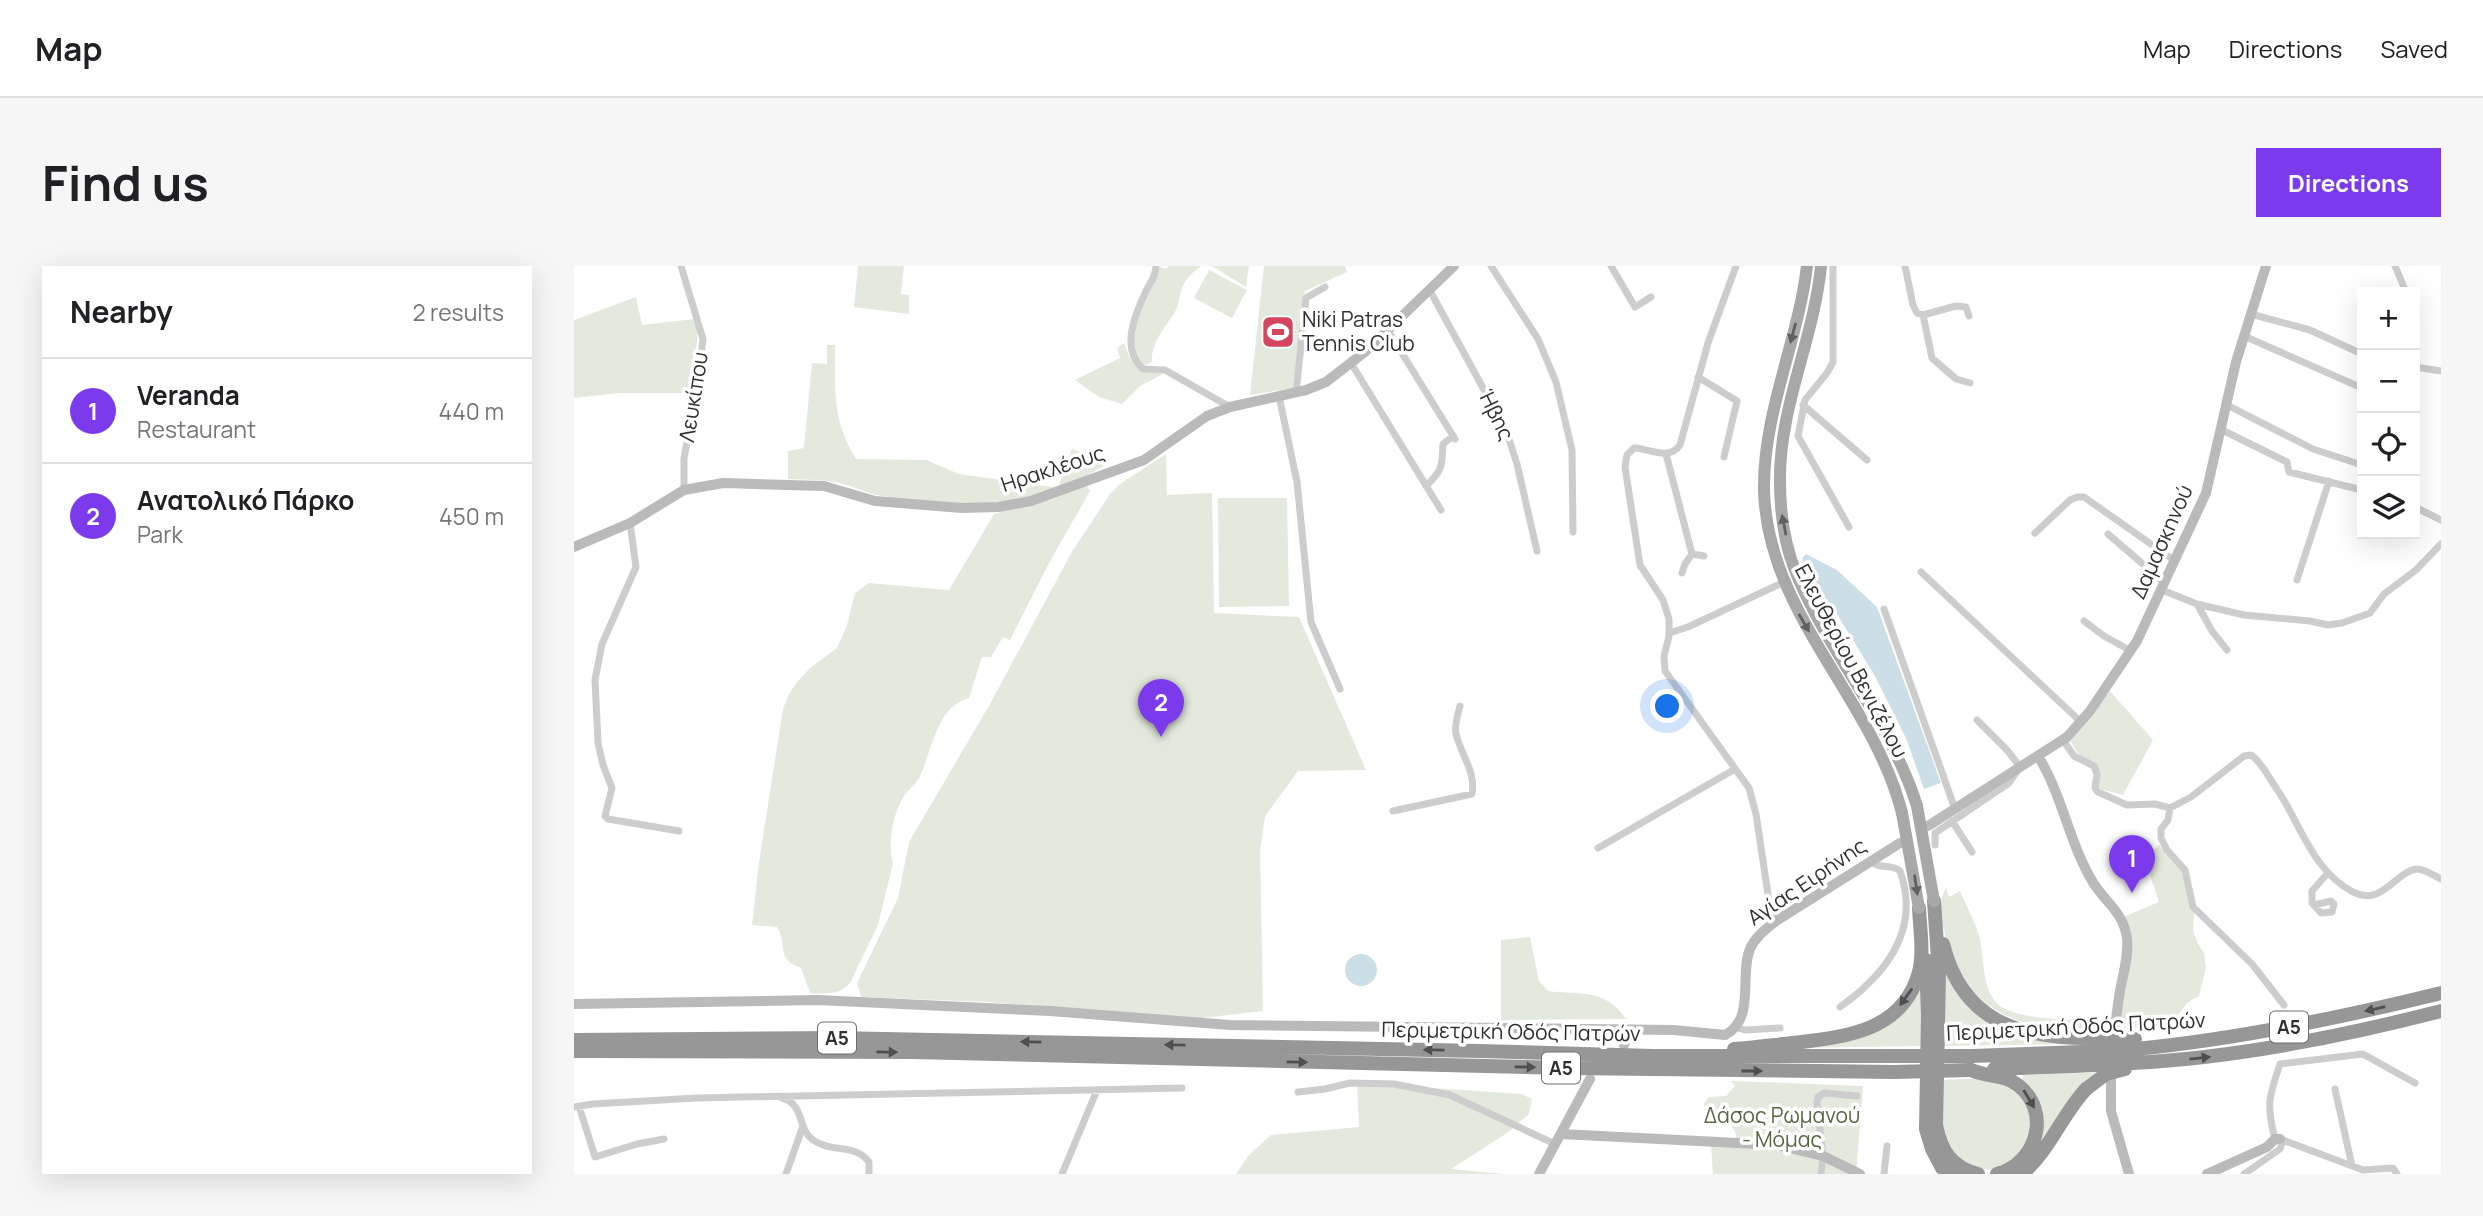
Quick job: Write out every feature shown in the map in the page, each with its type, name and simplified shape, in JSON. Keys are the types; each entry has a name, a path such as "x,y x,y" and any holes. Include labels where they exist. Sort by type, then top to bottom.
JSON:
{"highway":[{"path":"1934,901 1950,966 1962,987 1979,1007 1998,1021 2028,1034 2086,1045"},
{"path":"1934,901 1939,973 1938,1138 1947,1156 1960,1167 1978,1174"},
{"path":"1480,1051 1711,1050 1838,1038 1865,1031 1891,1015 1913,987 1921,957 1919,908"},
{"path":"1919,908 1927,972 1926,1129 1942,1168 1952,1174"},
{"name":"Περιμετρική Οδός Πατρών","path":"574,1040 835,1038 1653,1056 1894,1056 1972,1063 2073,1066 2348,1015 2441,993"},
{"name":"Περιμετρική Οδός Πατρών","path":"574,1051 912,1052 1582,1068 1894,1072 2086,1045 2161,1062 2227,1055 2336,1037 2441,1012"},
{"path":"2022,1174 2037,1159 2072,1105 2086,1089 2133,1055"},
{"path":"1972,1063 2015,1083 2031,1100 2037,1115 2037,1136 2028,1153 2015,1167 1997,1174"}],"main road":[{"name":"Ελευθερίου Βενιζέλου","path":"1807,266 1798,315 1770,419 1765,452 1766,517 1784,582 1805,625 1874,738 1887,768 1902,813 1919,908"},
{"name":"Ελευθερίου Βενιζέλου","path":"1821,266 1816,299 1782,444 1781,513 1796,572 1813,609 1886,732 1907,778 1917,806 1934,901"}],"street":[{"name":"Λευκίπου","path":"681,266 704,335 684,458 684,491"},
{"path":"1156,266 1156,274 1145,291 1133,328 1130,344 1134,359 1143,369 1164,370 1230,407"},
{"name":"Ηρακλέους","path":"574,547 630,523 684,491 701,486 736,483 824,486 885,502 962,508 1014,505 1144,460 1207,416 1230,407 1296,393 1326,382 1351,363 1454,266"},
{"path":"1491,266 1538,339 1556,382 1572,450 1573,532"},
{"path":"1611,266 1635,307 1651,297"},
{"path":"1736,266 1698,377 1681,445 1674,452 1666,454 1634,448 1627,455 1625,463 1639,559 1644,573 1665,604 1669,620 1664,661 1668,676 1749,788 1754,802 1769,901 1776,921"},
{"path":"1833,266 1833,362 1803,405 1798,438 1849,527"},
{"path":"1905,266 1917,313 1923,315 1959,305 1966,307 1969,316"},
{"name":"Δαμασκηνού","path":"2038,756 2063,740 2081,722 2148,622 2206,492 2225,404 2266,266"},
{"path":"2395,266 2404,287"},
{"path":"1296,393 1306,298 1325,287"},
{"name":"Ήβης","path":"1429,289 1506,430 1517,464 1537,551"},
{"path":"2251,314 2310,330 2357,352"},
{"path":"1923,315 1932,358 1956,379 1970,383"},
{"path":"1387,329 1454,438 1443,444 1442,467 1426,486"},
{"path":"2244,336 2357,386"},
{"path":"1351,363 1441,510"},
{"path":"2420,368 2441,371"},
{"path":"1698,377 1737,401 1724,457"},
{"path":"1279,396 1297,482 1311,622 1340,689"},
{"path":"2225,404 2314,449 2357,462"},
{"path":"1803,405 1867,460"},
{"path":"2220,429 2287,462 2290,472 2357,489"},
{"path":"1666,454 1692,554 1682,573"},
{"path":"2297,580 2329,481"},
{"path":"2035,533 2070,500 2084,497 2175,561"},
{"path":"2420,510 2441,520"},
{"path":"630,523 636,567 605,637 595,676 598,743 612,788 605,816 608,819 679,831"},
{"path":"2108,534 2163,587 2197,604 2244,615 2332,625 2370,613 2380,598 2416,570 2441,544"},
{"path":"1692,554 1704,556"},
{"path":"1921,572 2081,722"},
{"path":"1669,633 1688,627 1784,582"},
{"path":"2197,604 2212,631 2227,650"},
{"path":"1884,609 1955,809"},
{"path":"2084,621 2131,651"},
{"path":"1393,811 1472,794 1474,784 1470,769 1455,732 1460,706"},
{"path":"1977,720 2020,767"},
{"path":"2063,740 2074,756 2094,766 2097,774 2095,788 2098,792 2127,805 2155,804 2170,808 2184,803 2244,756 2251,755 2260,763 2285,803 2302,838 2327,874 2354,893 2362,895 2382,892 2415,869 2441,879"},
{"path":"1928,826 2038,756 2055,788 2073,839 2088,871 2096,887 2114,906 2124,928 2127,947 2115,1029 2109,1097 2114,1126 2129,1174"},
{"path":"1935,845 1935,833 2008,783 2020,767"},
{"path":"1598,848 1735,769"},
{"path":"2170,808 2168,820 2161,829 2161,838 2167,850 2185,870 2193,907 2257,969 2284,1005"},
{"path":"1952,821 1972,852"},
{"name":"Αγίας Ειρήνης","path":"1735,1027 1744,1009 1745,969 1750,948 1761,933 1900,843"},
{"path":"1840,1007 1862,992 1886,965 1905,922 1905,895 1900,871 1895,867 1876,866 1871,861"},
{"path":"2314,905 2312,891 2327,874"},
{"path":"574,1004 829,1001 1089,1013 1230,1026 1680,1030 1725,1035 1735,1027 1745,1030 1780,1028"},
{"path":"1624,1045 1631,1030"},
{"path":"2244,1174 2280,1149 2279,1139 2269,1119 2268,1098 2280,1063 2363,1054 2415,1083"},
{"path":"1539,1174 1590,1079"},
{"path":"1298,1092 1350,1083 1394,1084 1450,1095 1558,1139 1777,1144 1823,1156 1859,1174"},
{"path":"664,1139 595,1157 576,1107 697,1098 1182,1088"},
{"path":"2335,1089 2352,1166"},
{"path":"1062,1174 1097,1090"},
{"path":"1821,1174 1823,1156 1818,1097 1824,1093 1857,1096"},
{"path":"776,1097 793,1104 801,1114 803,1125 817,1143 854,1150 865,1157 869,1162 869,1174"},
{"path":"786,1174 803,1125"},
{"path":"2279,1139 2365,1170 2393,1168 2397,1174"},
{"path":"2207,1174 2279,1139"},
{"path":"1884,1174 1886,1146"}],"green space":[{"path":"858,266 904,266 901,294 909,295 909,314 854,307"},
{"path":"1169,266 1201,266 1184,283 1177,308 1154,346 1152,362 1145,365 1137,358 1133,347 1137,320 1158,270 1160,267 1166,269"},
{"path":"1212,266 1249,266 1246,287"},
{"name":"Niki Patras Tennis Club","path":"1264,266 1345,266 1347,272 1305,291 1293,388 1250,395"},
{"path":"1209,270 1247,290 1232,318 1194,298"},
{"path":"636,297 642,325 694,319 698,330 692,393 619,393 574,398 574,320"},
{"path":"1124,343 1134,364 1142,369 1163,374 1140,386 1122,404 1099,397 1075,380 1120,358 1117,348"},
{"path":"827,345 835,345 836,404 848,445 856,459 926,460 959,474 1058,488 1072,449 1105,460 1105,465 1078,480 1051,491 997,503 912,500 878,495 833,482 788,479 788,451 804,448 812,363 827,364"},
{"path":"1166,454 1167,495 1212,493 1214,613 1299,617 1366,770 1298,771 1265,816 1260,852 1263,1011 1193,1019 988,1002 861,997 857,983 898,898 909,842 990,704 1073,550 1110,494 1120,484"},
{"path":"1086,485 1090,491 1010,640 1003,637 991,657 982,657 969,698 958,703 942,720 919,778 899,806 891,839 893,863 878,925 850,983 837,992 810,993 801,968 785,956 777,927 752,925 783,709 789,694 810,668 837,648 847,625 855,593 869,583 949,590 994,514 1051,499"},
{"path":"1218,498 1287,498 1289,606 1219,607"},
{"path":"2110,691 2153,740 2123,795 2100,789 2097,785 2099,775 2077,752 2069,739"},
{"path":"2159,845 2182,868 2194,914 2193,931 2204,953 2206,968 2199,996 2189,1002 2172,1021 2150,1029 2118,1026 2130,948 2123,917 2159,902 2144,857"},
{"path":"1946,888 1949,897 1960,891 1979,936 1988,989 2000,1006 2032,1016 2101,1022 2103,1028 2066,1029 2023,1022 2005,1015 1973,991 1951,957 1945,935 1941,905"},
{"path":"1530,937 1539,981 1548,991 1581,993 1601,998 1618,1009 1626,1019 1501,1020 1501,940"},
{"path":"1942,960 1978,1014 2002,1032 2032,1040 2095,1044 1942,1046"},
{"path":"1921,979 1924,1046 1787,1048 1844,1042 1874,1033"},
{"path":"2102,1072 2039,1147 2030,1088 2023,1080 2023,1075"},
{"path":"1983,1078 2007,1082 2028,1103 2032,1133 2020,1156 1992,1170 1975,1168 1960,1161 1942,1136 1941,1080"},
{"name":"Δάσος Ρωμανού - Μόμας","path":"1731,1081 1863,1086 1856,1174 1713,1174 1711,1144 1737,1146 1736,1134 1729,1121 1705,1113 1704,1104 1709,1097 1726,1096 1735,1086"},
{"path":"1357,1083 1521,1094 1532,1099 1529,1114 1507,1133 1451,1169 1504,1174 1236,1174 1248,1156 1271,1135 1359,1127"}],"shaded area":[{"path":"1806,554 1837,570 1877,607 1941,783 1924,789 1906,738 1875,676 1835,611 1817,589 1802,558"},
{"path":"1361,954 1373,958 1377,970 1373,982 1361,986 1349,982 1345,970 1349,958"}],"place":[{"name":"Niki Patras Tennis Club","path":"1278,332"},
{"name":"Ανατολικό Πάρκο","path":"1161,737"},
{"name":"Veranda","path":"2132,893"}]}
